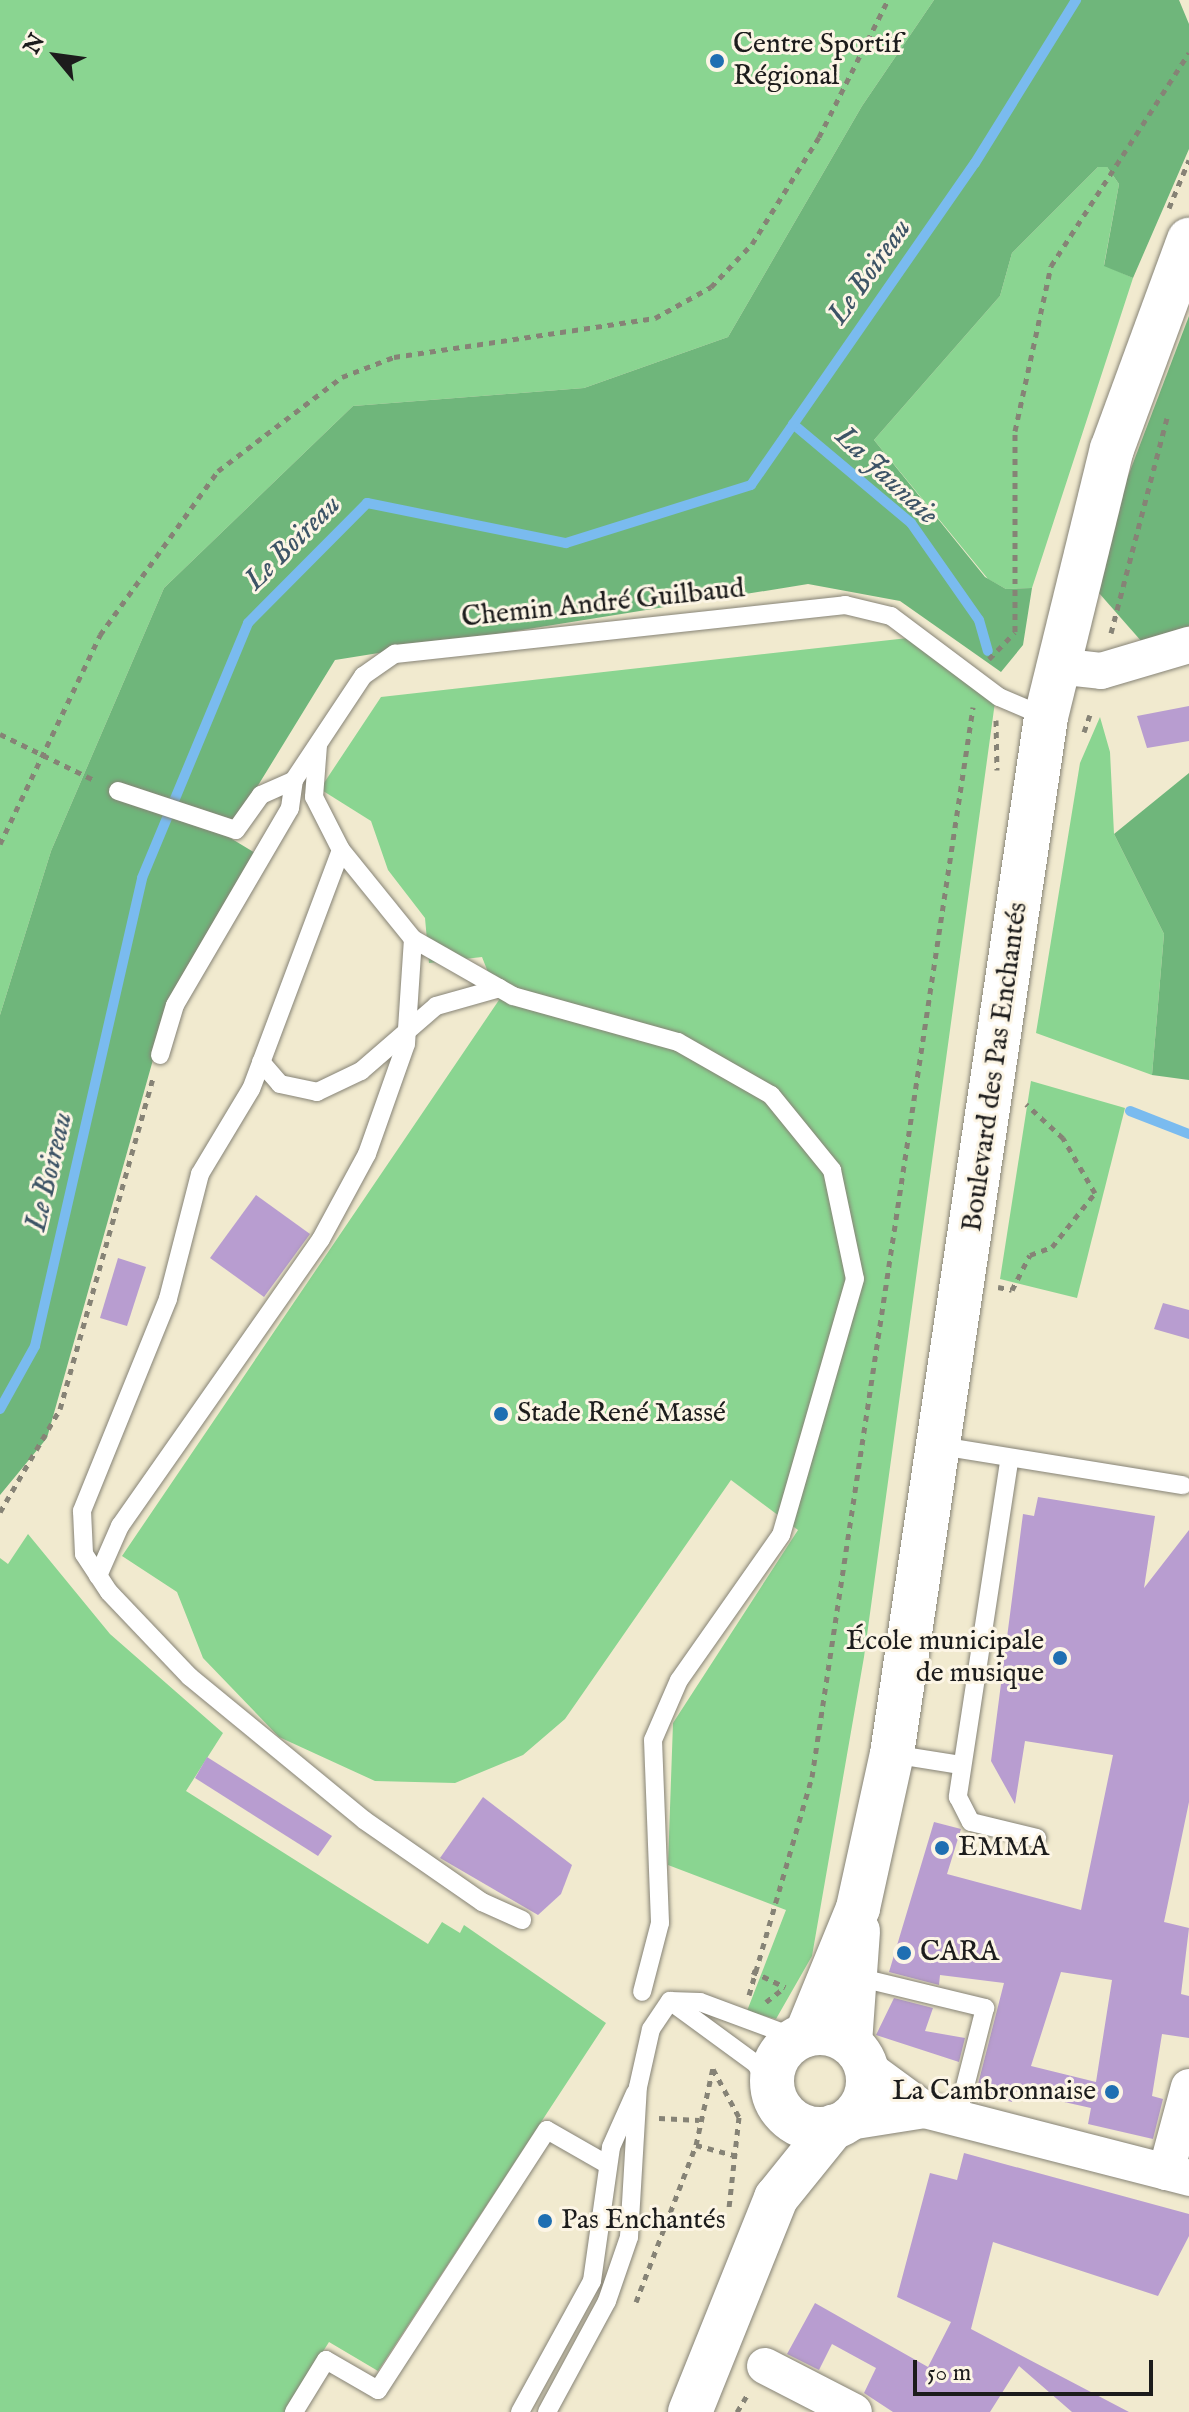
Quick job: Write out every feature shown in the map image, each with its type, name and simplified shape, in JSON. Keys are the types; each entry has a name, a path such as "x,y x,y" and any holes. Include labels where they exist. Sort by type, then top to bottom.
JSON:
{"main road":[{"name":"Boulevard des Pas Enchantés","path":"776,2198 777,2058 802,2036 858,1908 892,1754 941,1446 1046,717 1112,449 1189,240"},
{"name":"Boulevard des Pas Enchantés","path":"690,2412 776,2198 866,2094 858,2055 858,1908"},
{"path":"802,2036 858,2055"},
{"path":"776,2099 806,2127 838,2125"}],"street":[{"path":"1057,666 1101,671 1189,645"},
{"path":"858,2055 941,2114"},
{"path":"838,2125 941,2114 1178,2175 1189,2087"},
{"path":"765,2366 854,2412"}],"lane":[{"name":"Chemin André Guilbaud","path":"118,791 217,828 245,825 261,795 294,780 363,676 395,654 845,605 891,616 977,677 999,697 1046,717"},
{"path":"318,745 314,797 341,850 413,939 500,988 678,1042 771,1095 832,1170 855,1279 781,1535 679,1680 653,1740 660,1923 642,1992"},
{"path":"160,1055 175,1005 290,808 294,780"},
{"path":"341,850 261,1062 200,1174 168,1299 82,1511 84,1554 98,1576 190,1677 352,1811 482,1902 522,1920"},
{"path":"98,1576 120,1526 321,1239 367,1154 408,1024 413,939"},
{"path":"261,1062 280,1084 317,1092 361,1071 408,1024 451,1000 500,988"},
{"path":"941,1446 1009,1462 1183,1485"},
{"path":"1009,1462 958,1797 971,1822 1037,1838"},
{"path":"892,1754 961,1765"},
{"path":"857,1977 979,2000 985,2008 941,2114"},
{"path":"670,2001 700,2002 802,2036"},
{"path":"520,2412 592,2281 608,2165 638,2087 651,2029 670,2001"},
{"path":"670,2001 756,2064 776,2099"},
{"path":"547,2412 607,2301 629,2237 638,2087"},
{"path":"294,2412 326,2360 378,2390 547,2130 608,2165"}],"path":[{"path":"0,844 44,758 100,635 218,471 342,377 394,357 655,318 711,287 752,244 819,137 888,0"},
{"path":"747,2008 795,1850 828,1684 979,665 1015,632 1015,431 1051,266 1189,53"},
{"path":"1110,634 1171,401"},
{"path":"0,734 44,758 118,791"},
{"path":"0,1512 60,1409 160,1055"},
{"path":"989,1285 1012,1290 1030,1255 1052,1247 1095,1193 1063,1138 1016,1095"},
{"path":"713,2068 739,2117 737,2156 727,2218"},
{"path":"638,2117 699,2120"},
{"path":"696,2145 737,2156"}],"green space":[{"path":"0,0 934,0 862,106 728,337 584,388 353,406 164,588 51,851 0,1015"},
{"path":"934,0 1179,0 1189,24 1189,149 1133,278 1104,266 1119,184 1107,167 1098,167 1012,253 1000,296 874,440 985,577 1006,589 1032,588 1023,645 1001,672 900,601 808,584 335,660 227,836 257,854 170,999 47,1438 0,1495 0,1015 51,851 164,588 353,406 584,388 728,337 862,106"},
{"path":"1098,167 1107,167 1119,184 1104,265 1133,278 1032,588 1006,589 988,579 874,440 1000,296 1012,253"},
{"path":"1189,316 1189,626 1142,642 1099,593 1114,513"},
{"path":"908,638 995,702 864,1657 812,1956 776,2019 747,2011 786,1910 668,1865 673,1723 798,1530 731,1480 565,1719 523,1755 455,1783 375,1781 279,1737 203,1658 177,1592 122,1556 499,1000 482,957 429,963 425,918 388,870 371,821 320,789 381,697"},
{"path":"1100,717 1110,752 1114,834 1164,934 1152,1075 1036,1033 1080,763"},
{"path":"1189,773 1189,1080 1152,1075 1164,934 1114,834"},
{"path":"1031,1081 1125,1108 1077,1298 1000,1279"},
{"path":"28,1534 110,1634 223,1733 186,1791 428,1944 442,1922 460,1933 464,1925 606,2023 378,2371 329,2342 285,2412 0,2412 0,1558 8,1564"}],"building":[{"path":"1189,706 1189,741 1147,748 1137,716"},
{"path":"256,1195 310,1234 264,1297 210,1258"},
{"path":"118,1258 146,1267 127,1326 100,1318"},
{"path":"1163,1303 1189,1310 1189,1339 1154,1329"},
{"path":"1038,1497 1155,1516 1144,1588 1189,1530 1189,1802 1164,1922 1189,1928 1181,1994 1189,1996 1189,2038 1162,2034 1152,2096 1163,2099 1153,2139 1088,2124 1091,2108 1015,2091 1012,2102 976,2092 1004,1983 940,1975 939,1985 889,1972 934,1822 961,1829 947,1874 1081,1910 1113,1755 1025,1741 1015,1804 991,1761 1023,1514 1034,1516","holes":["1061,1972 1112,1980 1096,2082 1031,2066"]},
{"path":"207,1757 332,1836 318,1856 195,1778"},
{"path":"483,1797 572,1865 561,1894 538,1915 440,1858"},
{"path":"894,1998 933,2008 925,2031 965,2038 959,2062 876,2035"},
{"path":"964,2153 1189,2214 1189,2236 1158,2296 993,2242 971,2329 1129,2412 1072,2412 1019,2366 990,2412 893,2412 864,2393 876,2368 832,2344 819,2370 787,2354 815,2303 928,2367 951,2322 897,2297 930,2173 957,2180"}],"waterway":[{"name":"Le Boireau","path":"0,1409 35,1346 142,878 248,623 367,503 566,543 751,485 975,163 1076,0"},
{"name":"La Jaunaie","path":"793,424 911,523 979,620 988,651"},
{"name":"La Jaunaie","path":"1130,1111 1189,1134"}],"place":[{"name":"Centre Sportif Régional","path":"717,61"},
{"name":"Stade René Massé","path":"501,1414"},
{"name":"École municipale de musique","path":"1060,1658"},
{"name":"EMMA","path":"942,1848"},
{"name":"CARA","path":"904,1953"},
{"name":"La Cambronnaise","path":"1112,2092"},
{"name":"Pas Enchantés","path":"545,2221"}]}
